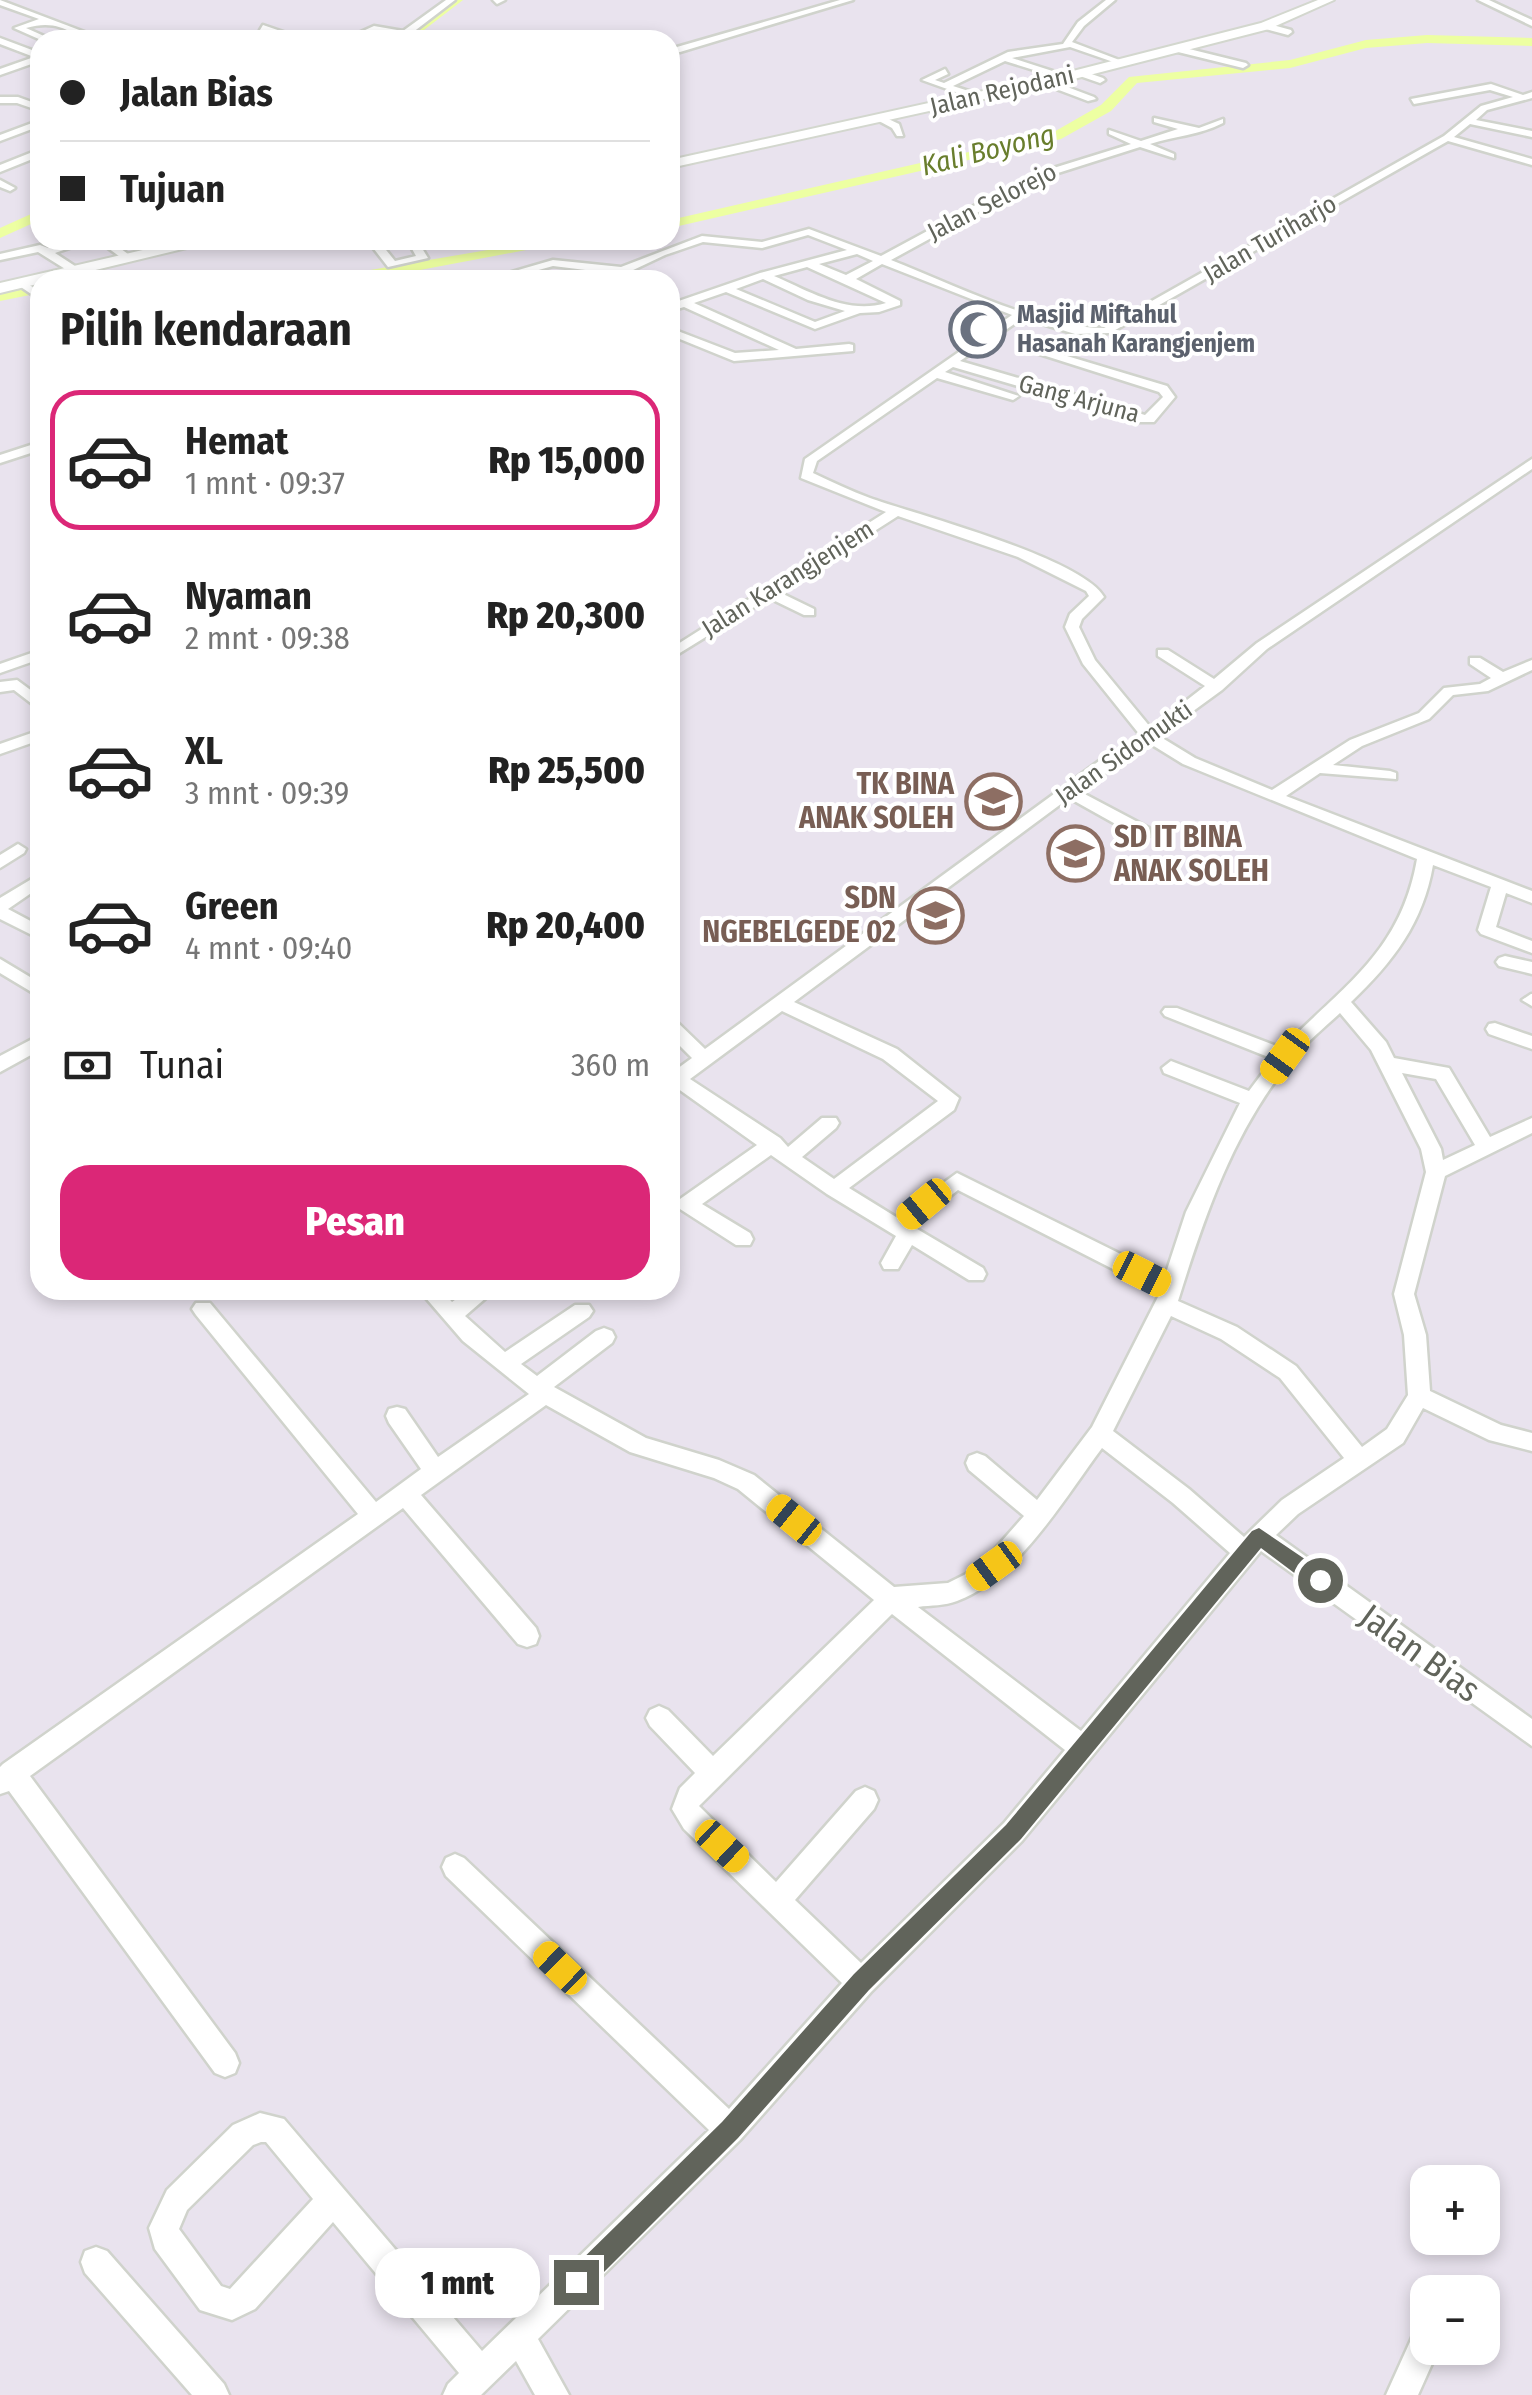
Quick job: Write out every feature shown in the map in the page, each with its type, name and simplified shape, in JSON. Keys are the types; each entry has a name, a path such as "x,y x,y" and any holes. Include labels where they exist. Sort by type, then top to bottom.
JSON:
{"main road":[{"name":"Jalan Rejodani","path":"680,162 1046,82 1265,26 1328,0"},
{"path":"74,270 159,250"},
{"path":"0,288 30,282"}],"street":[{"path":"411,30 451,0"},
{"path":"680,49 849,0"},
{"path":"1069,46 1068,39 1111,0"},
{"path":"1482,0 1532,23"},
{"path":"4,1 74,29"},
{"path":"0,33 48,20"},
{"path":"1265,26 1288,32"},
{"path":"18,28 30,33"},
{"path":"263,28 269,30"},
{"path":"0,42 30,54"},
{"path":"14,46 30,43"},
{"path":"945,86 1021,49 1042,52 1069,46 1119,63"},
{"path":"1177,49 1243,66"},
{"path":"1004,58 1100,80"},
{"path":"4,71 30,62"},
{"path":"990,64 1014,72"},
{"path":"945,72 927,80 978,97"},
{"path":"0,82 30,75"},
{"path":"1046,82 1091,99"},
{"path":"1451,83 1496,104"},
{"path":"1414,101 1495,87 1528,97"},
{"path":"0,100 30,94"},
{"name":"Jalan Turiharjo","path":"1088,333 1114,328 1447,138 1496,104 1528,97"},
{"path":"14,99 30,105"},
{"path":"891,117 900,134"},
{"path":"1507,128 1526,118"},
{"path":"1157,120 1188,129"},
{"name":"Jalan Selorejo","path":"847,280 1035,176 1220,121"},
{"path":"1468,121 1532,134"},
{"path":"0,138 30,127"},
{"path":"1112,132 1170,156"},
{"path":"1447,138 1532,162"},
{"path":"1085,145 1110,154"},
{"path":"1,168 30,156"},
{"path":"16,162 30,167"},
{"path":"680,247 702,240 762,245 809,232 1022,314 1088,333"},
{"path":"0,257 30,250"},
{"path":"42,250 74,270"},
{"path":"48,252 55,250"},
{"path":"117,250 126,256"},
{"path":"380,250 392,265 402,266 423,258 418,250"},
{"path":"628,270 671,250"},
{"path":"680,304 857,250"},
{"path":"527,270 553,263 621,270"},
{"path":"764,276 856,310 874,311 896,301 809,264"},
{"path":"24,284 30,289"},
{"path":"680,335 731,357 801,355 852,347 815,326 724,288"},
{"path":"684,303 801,355"},
{"path":"815,326 856,310"},
{"name":"Jalan Karangjenjem","path":"897,511 811,479 805,470 812,459 1022,314"},
{"path":"1002,378 1060,326"},
{"path":"1025,358 1059,358 1088,333"},
{"path":"1059,358 1081,383"},
{"name":"Gang Arjuna","path":"950,362 1002,378 1081,383 1167,391 1169,397 1151,418 1139,418 1081,383"},
{"path":"934,372 1013,396"},
{"path":"0,459 30,449"},
{"name":"Jalan Sidomukti","path":"680,1077 1105,764 1151,738 1262,646 1532,463"},
{"path":"897,511 1023,554 1092,588 1096,597 1074,617 1075,638 1088,661 1151,738 1189,761 1532,898"},
{"name":"Jalan Karangjenjem","path":"680,648 897,511"},
{"path":"767,592 808,612"},
{"path":"1163,652 1217,687"},
{"path":"0,669 30,658"},
{"path":"1475,661 1503,679"},
{"path":"1274,796 1356,743 1424,716 1455,688 1477,690 1532,664"},
{"path":"0,687 17,685 30,696"},
{"path":"0,749 30,738"},
{"path":"1318,768 1390,776"},
{"path":"1069,792 1143,832"},
{"path":"0,863 18,850"},
{"path":"862,1982 685,1809 689,1797 892,1598 951,1593 976,1580 994,1566 1039,1516 1100,1434 1168,1297 1212,1172 1252,1100 1285,1056 1380,964 1408,921 1420,890 1426,854"},
{"path":"1500,884 1488,930 1494,936 1532,947"},
{"path":"30,886 0,909 30,928"},
{"path":"1505,962 1532,968"},
{"path":"0,965 30,984"},
{"path":"334,2198 244,2298 232,2305 211,2299 166,2238 166,2220 177,2200 243,2135 260,2127 274,2129 334,2198 470,2384 730,2130 862,1982 1014,1832 1252,1544 1290,1507 1394,1436 1420,1396 1415,1335 1404,1294 1436,1172 1430,1149 1379,1047 1340,1000"},
{"path":"779,1002 890,1054 949,1098 947,1104 834,1189"},
{"path":"1172,1012 1285,1056"},
{"path":"1495,1029 1532,1043"},
{"path":"680,1035 702,1057"},
{"path":"0,1065 30,1047"},
{"path":"1388,1064 1442,1073 1487,1149"},
{"path":"1172,1068 1252,1100"},
{"path":"680,1086 781,1149 834,1189 976,1274"},
{"path":"680,1197 829,1124"},
{"path":"1436,1172 1532,1125"},
{"path":"891,1263 902,1231 958,1180 1229,1332 1288,1372 1360,1460"},
{"path":"680,1199 743,1239"},
{"path":"437,1300 541,1391 584,1418 641,1446 720,1466 746,1482 1082,1748"},
{"path":"450,1315 471,1300"},
{"path":"203,1310 375,1518"},
{"path":"507,1362 582,1310"},
{"path":"225,2063 6,1778 375,1518 541,1391 604,1337"},
{"path":"1420,1396 1501,1434 1532,1442"},
{"path":"396,1416 436,1472"},
{"name":"Jalan Bias","path":"1100,1434 1182,1496 1532,1734"},
{"path":"977,1463 1039,1516"},
{"path":"406,1494 527,1636"},
{"path":"660,1718 713,1774"},
{"path":"778,1900 866,1800"},
{"path":"454,1866 730,2130"},
{"path":"96,2262 212,2395"},
{"path":"520,2338 554,2395"},
{"path":"1402,2395 1416,2365"}],"waterway":[{"path":"416,30 457,0"},
{"name":"Kali Boyong","path":"680,222 1056,136 1106,108 1133,80 1290,64 1366,44 1427,39 1532,42"},
{"path":"0,234 30,219"},
{"name":"Kali Boyong","path":"399,270 514,250"},
{"name":"Kali Boyong","path":"0,296 30,290"}],"place":[{"name":"Masjid Miftahul Hasanah Karangjenjem","path":"978,329"},
{"name":"TK BINA ANAK SOLEH","path":"993,801"},
{"name":"SD IT BINA ANAK SOLEH","path":"1075,854"},
{"name":"SDN NGEBELGEDE 02","path":"935,915"}],"route":[{"path":"576,2282 730,2130 862,1982 1014,1832 1259,1536 1320,1580"}]}
